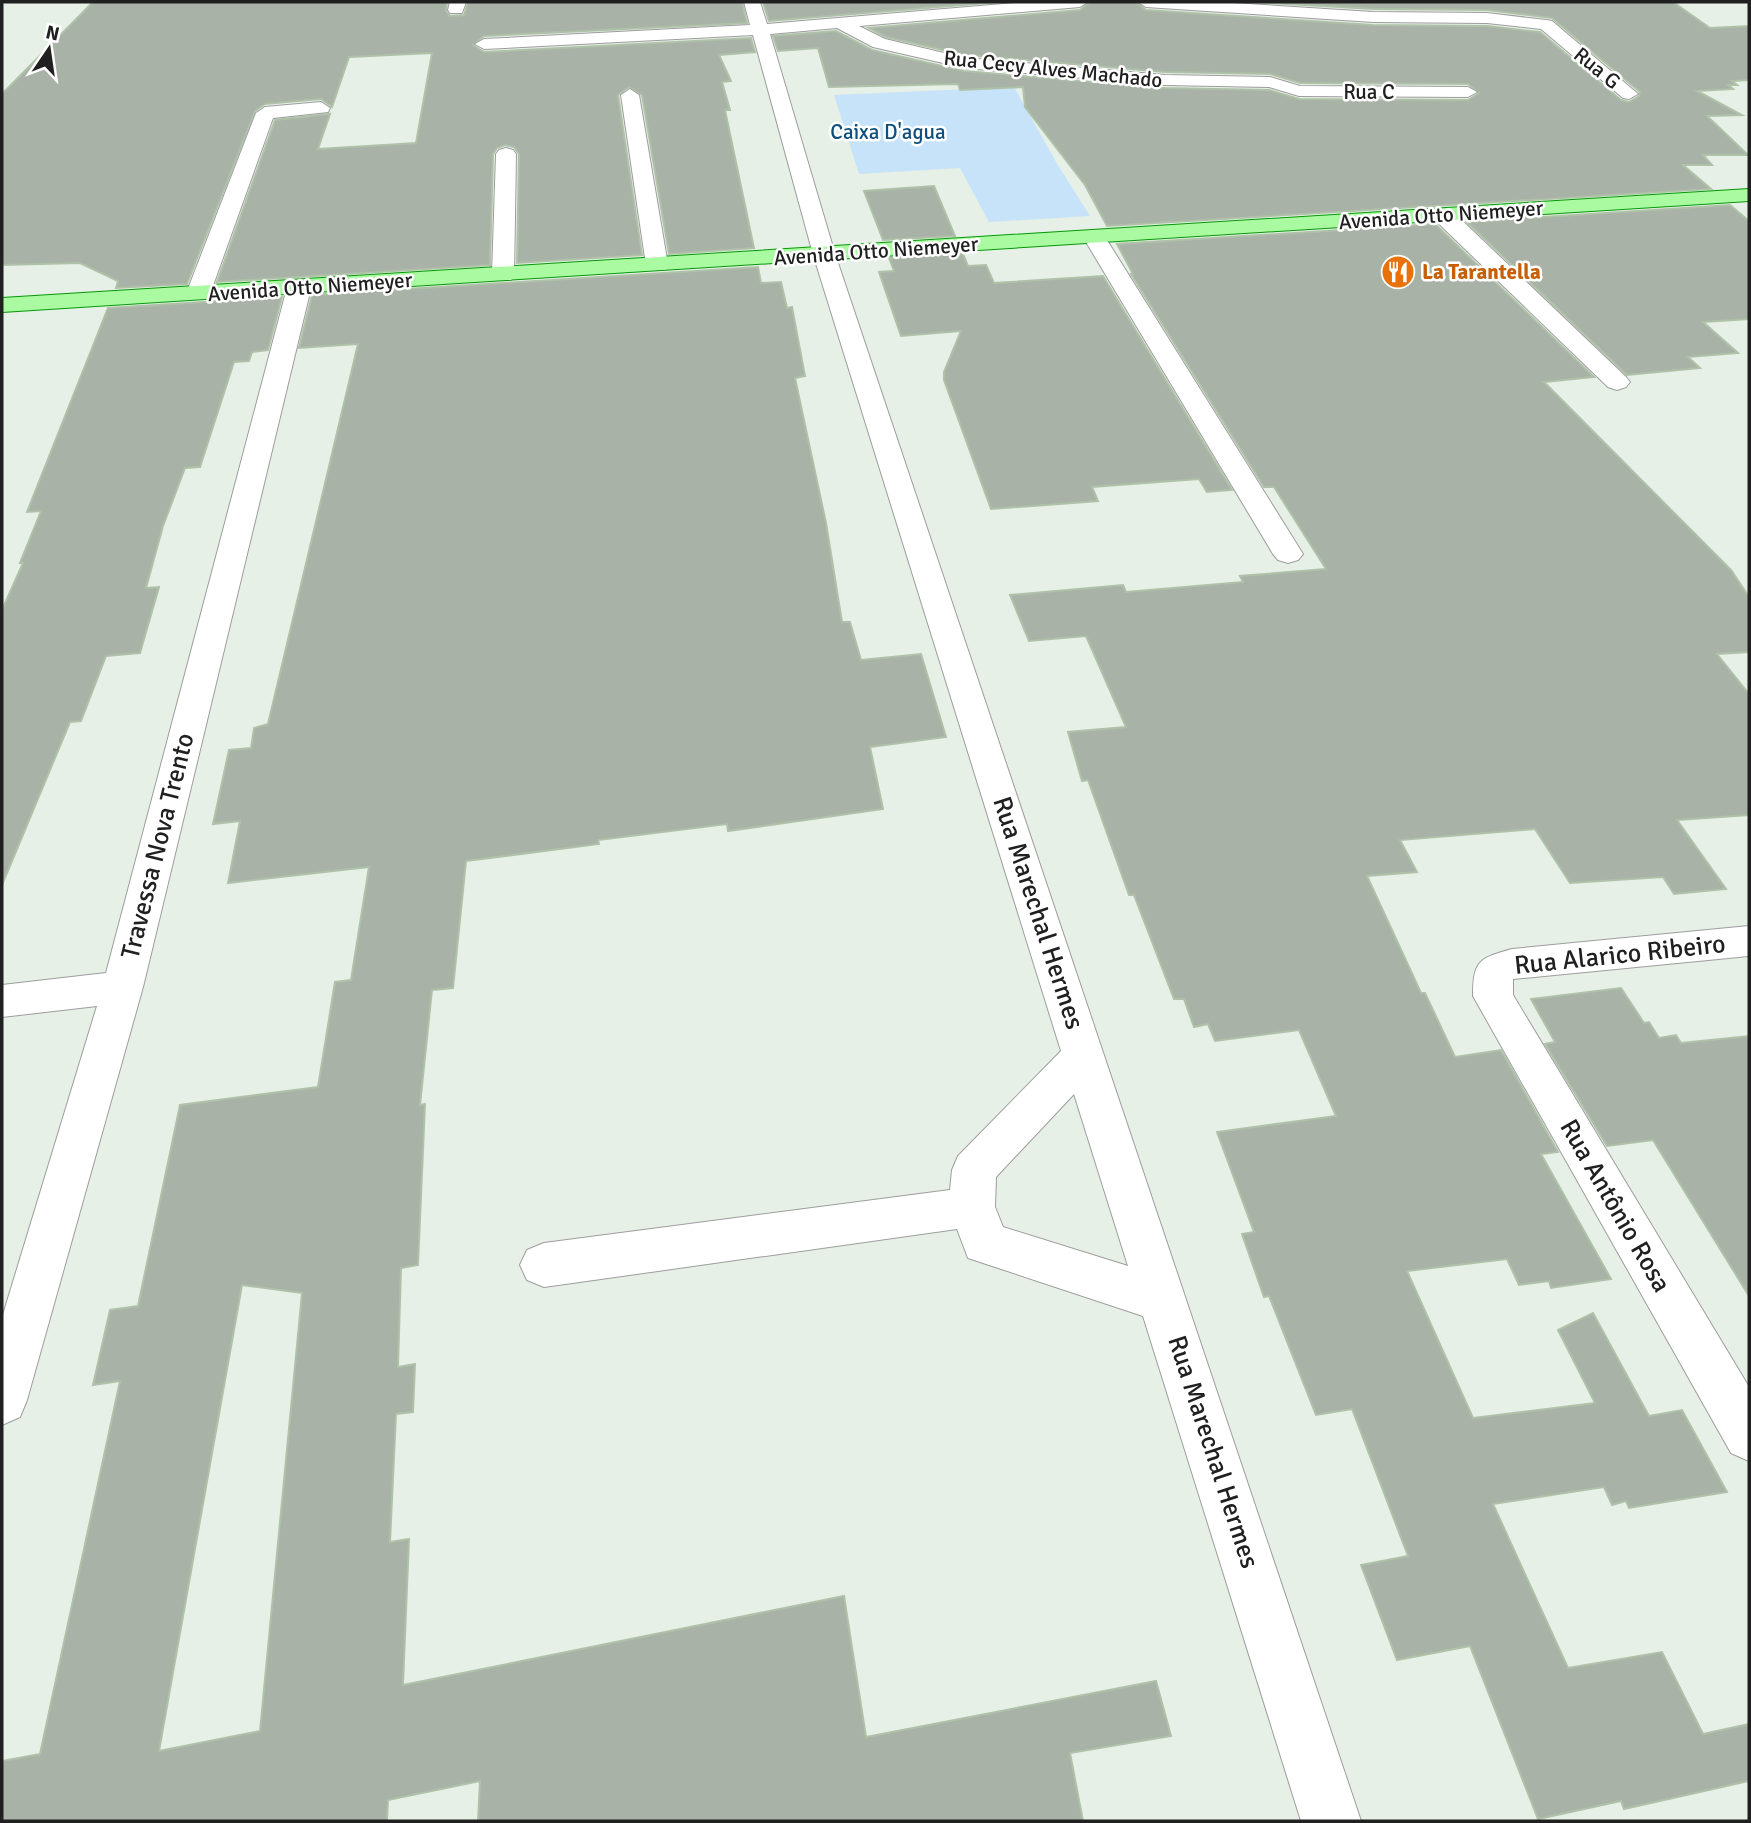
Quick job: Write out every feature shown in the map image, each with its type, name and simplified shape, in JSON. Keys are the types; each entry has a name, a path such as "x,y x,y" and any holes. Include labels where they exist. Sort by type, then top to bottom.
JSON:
{"main road":[{"name":"Avenida Otto Niemeyer","path":"2,305 1747,196"}],"street":[{"name":"Rua Marechal Hermes","path":"752,2 824,254 1331,1821"},
{"path":"484,44 760,30 1080,2"},
{"path":"1146,2 1359,16 1430,17"},
{"path":"1414,2 1430,17"},
{"name":"Rua G","path":"1430,17 1515,20 1546,25 1629,94"},
{"name":"Rua Cecy Alves Machado","path":"841,24 879,43 965,62 1091,75 1270,82"},
{"path":"1222,81 1237,104"},
{"name":"Rua C","path":"1270,82 1299,91 1468,92"},
{"path":"629,95 657,265"},
{"path":"198,294 265,113 321,108"},
{"path":"503,275 506,154"},
{"path":"1443,215 1617,382"},
{"path":"1094,237 1288,554"},
{"name":"Travessa Nova Trento","path":"2,1400 122,987 299,288"},
{"name":"Rua Alarico Ribeiro","path":"1493,974 1501,967 1512,964 1749,941"},
{"name":"Rua Antônio Rosa","path":"1493,974 1493,996 1749,1435"},
{"path":"2,1001 122,987"},
{"path":"1084,1055 975,1170 972,1207 985,1243 1164,1300"},
{"path":"544,1265 972,1207"}],"green space":[{"name":"Caixa D'agua","path":"1014,87 1090,216 989,222 960,168 859,174 834,95"}],"building":[{"path":"93,2 447,2 446,11 450,16 464,15 468,2 742,2 747,23 484,36 473,45 484,52 751,38 755,52 719,55 731,81 722,82 730,110 725,110 754,248 669,254 642,95 629,87 618,95 642,255 517,263 519,154 514,147 505,145 497,148 493,154 490,265 217,282 275,120 330,114 318,149 416,143 432,53 349,57 332,107 321,99 265,104 255,111 187,284 116,288 118,281 80,263 2,265 2,94"},
{"path":"763,2 999,2 769,21"},
{"path":"1090,2 1136,2 1146,10 1373,25 1487,26 1540,32 1621,100 1629,102 1639,96 1640,92 1552,18 1487,10 1373,9 1253,2 1673,2 1710,28 1749,26 1749,80 1732,81 1737,85 1728,85 1733,89 1697,91 1742,115 1707,116 1748,155 1703,155 1712,165 1683,165 1711,189 1107,226 1085,185 1025,107 1023,87 960,90 958,84 829,87 818,48 778,51 773,36 836,31 872,50 964,71 1165,88 1269,90 1299,99 1468,100 1479,93 1468,84 1300,83 1270,74 1165,72 965,55 886,37 869,28 1080,10"},
{"path":"934,186 955,236 883,240 864,191"},
{"path":"1730,205 1749,221 1749,319 1703,322 1738,353 1688,357 1700,368 1627,375 1467,222"},
{"path":"1435,224 1594,377 1544,382 1731,570 1749,597 1749,652 1717,654 1749,694 1749,815 1677,820 1726,889 1674,894 1663,877 1570,883 1535,829 1400,840 1417,872 1367,876 1421,993 1425,993 1455,1057 1501,1050 1558,1152 1541,1154 1611,1279 1551,1288 1549,1281 1519,1285 1507,1259 1407,1271 1473,1418 1595,1403 1558,1330 1593,1313 1649,1416 1682,1410 1727,1492 1629,1508 1626,1501 1612,1505 1604,1487 1493,1504 1568,1668 1662,1652 1703,1734 1749,1724 1749,1781 1624,1809 1621,1801 1538,1819 1470,1646 1397,1660 1361,1565 1408,1556 1352,1409 1316,1415 1269,1296 1264,1297 1242,1234 1254,1232 1217,1132 1336,1116 1299,1030 1215,1041 1208,1024 1194,1027 1184,999 1174,999 1134,895 1129,895 1088,780 1082,781 1068,732 1126,727 1086,636 1029,641 1010,595 1123,585 1126,592 1243,582 1240,576 1326,569 1274,487 1264,487 1131,274 1117,244"},
{"path":"963,254 968,266 986,265 994,283 1103,276 1232,490 1207,492 1199,479 1092,487 1098,501 991,509 944,380 944,372 961,331 901,336 879,272 894,271 889,258"},
{"path":"758,267 761,283 781,282 787,308 792,307 805,376 795,378 826,523 842,622 850,622 861,660 921,654 946,737 870,747 883,809 728,831 727,824 598,840 599,844 466,861 453,988 432,990 420,1105 425,1104 418,1265 401,1268 398,1367 415,1364 413,1412 396,1414 390,1542 409,1539 403,1685 844,1596 866,1737 1156,1681 1171,1736 1070,1753 1083,1821 478,1821 480,1781 388,1800 387,1821 2,1821 2,1761 40,1754 120,1381 93,1385 110,1310 138,1306 180,1105 318,1087 335,982 351,980 369,867 228,883 240,821 213,824 229,750 251,748 254,728 268,724 358,344 299,348 312,295","holes":["242,1285 302,1293 260,1731 159,1751"]},
{"path":"282,297 268,350 252,352 249,361 234,362 200,467 185,468 163,526 146,588 159,587 140,653 106,656 81,721 70,722 2,885 2,610 23,563 20,563 41,511 27,512 108,308"},
{"path":"1621,988 1644,1023 1649,1022 1659,1038 1676,1035 1681,1043 1749,1036 1749,1296 1653,1140 1607,1146 1545,1044 1555,1042 1531,999"}],"place":[{"name":"La Tarantella","path":"1398,272"}]}
